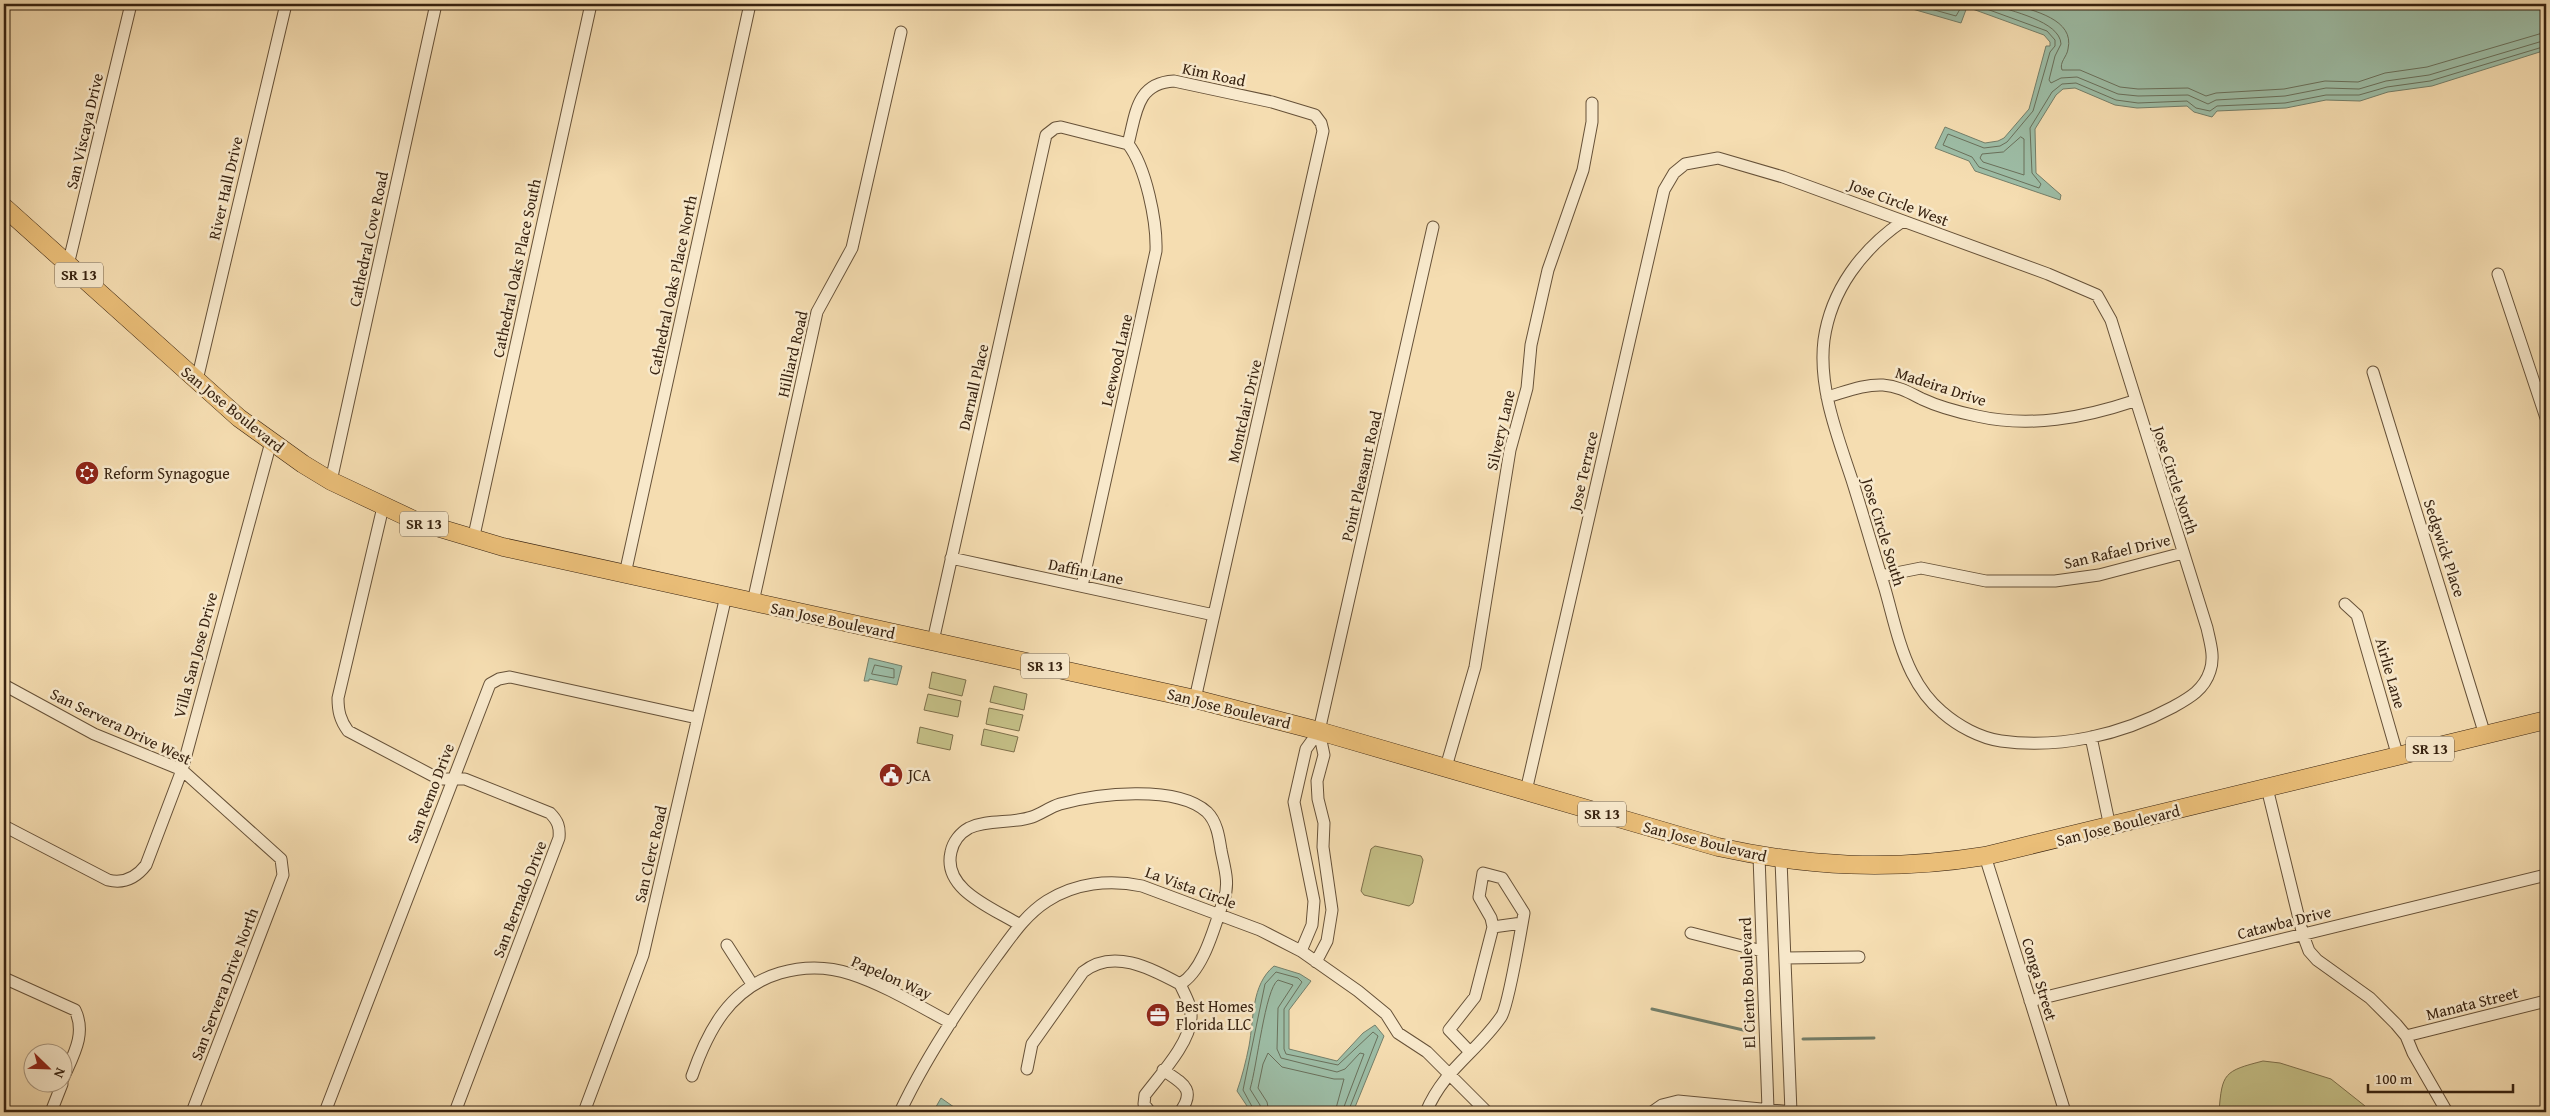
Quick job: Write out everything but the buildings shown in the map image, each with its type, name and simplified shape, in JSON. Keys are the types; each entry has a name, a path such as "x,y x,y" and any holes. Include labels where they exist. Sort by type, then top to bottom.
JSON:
{"main road":[{"name":"San Jose Boulevard","path":"4,207 197,380 271,442 331,481 416,521 473,540 1195,699 1319,731 1446,767 1709,845 1759,856 1818,864 1889,866 1946,862 1985,856 2546,720"}],"street":[{"name":"San Viscaya Drive","path":"68,265 131,4"},
{"name":"River Hall Drive","path":"197,380 286,4"},
{"name":"Cathedral Cove Road","path":"331,481 436,4"},
{"name":"Cathedral Oaks Place South","path":"473,540 591,4"},
{"name":"Cathedral Oaks Place North","path":"625,574 750,4"},
{"name":"Hilliard Road","path":"753,602 817,312 852,248 901,32"},
{"name":"Kim Road","path":"1128,144 1143,95 1154,84 1174,81 1256,99 1315,115 1321,122 1323,131"},
{"name":"Silvery Lane","path":"1446,767 1475,667 1509,458 1527,388 1531,345 1548,270 1583,170 1592,122 1592,103"},
{"name":"Darnall Place","path":"933,641 1044,140 1046,135 1061,127 1128,144"},
{"name":"Montclair Drive","path":"1195,699 1323,131"},
{"name":"Leewood Lane","path":"1082,586 1156,251 1155,231 1148,196 1138,162 1128,144"},
{"name":"Jose Circle West","path":"1685,164 1718,158 1783,177 2048,274 2097,295"},
{"name":"Jose Terrace","path":"1526,791 1664,190 1674,173 1685,164"},
{"name":"Jose Circle South","path":"1903,221 1870,247 1850,272 1839,293 1824,340 1824,372 1827,397 1904,653 1912,673 1936,706 1952,720 1975,733 2000,741 2036,742 2091,737 2130,726 2159,714 2196,693 2208,677"},
{"name":"Point Pleasant Road","path":"1316,962 1331,928 1332,910 1328,890 1324,823 1318,799 1317,781 1324,755 1319,731 1433,227"},
{"path":"2498,274 2546,418"},
{"name":"Jose Circle North","path":"2097,295 2111,320 2134,401 2213,654 2208,677"},
{"name":"Sedgwick Place","path":"2373,372 2485,735"},
{"name":"Madeira Drive","path":"1827,397 1881,385 1905,390 1945,408 2006,421 2032,421 2099,413 2134,401"},
{"name":"Villa San Jose Drive","path":"4,826 108,880 126,880 140,873 146,865 182,770 271,442"},
{"name":"San Bernado Drive","path":"383,507 338,698 338,711 348,731 439,779 465,780 550,813 557,819 560,829 560,838 455,1112"},
{"name":"San Rafael Drive","path":"1881,576 1921,568 1986,581 2055,581 2099,575 2183,553"},
{"name":"Daffin Lane","path":"951,558 1214,615"},
{"name":"San Clerc Road","path":"584,1112 643,955 726,596"},
{"name":"Airlie Lane","path":"2345,604 2357,615 2398,757"},
{"name":"San Remo Drive","path":"325,1112 490,684 510,677 697,718"},
{"name":"San Servera Drive West","path":"4,685 94,734 182,770 278,855 283,866"},
{"name":"Point Pleasant Road","path":"1301,951 1312,925 1313,893 1294,802 1306,748 1319,731"},
{"path":"2091,737 2110,827"},
{"path":"2266,788 2303,935 2309,951 2317,960 2382,1008 2406,1036 2413,1053 2447,1112"},
{"path":"1020,925 961,888 952,876 949,862 955,843 968,829 975,826 1033,816 1060,804 1116,794 1162,796 1185,801 1207,812 1218,831 1227,886 1219,914 1198,966 1180,984"},
{"path":"1302,846 1324,842"},
{"name":"El Ciento Boulevard","path":"1759,856 1768,1109"},
{"name":"Conga Street","path":"1985,856 2065,1112"},
{"path":"1657,1109 1678,1101 1792,1112 1781,860"},
{"name":"San Servera Drive North","path":"192,1112 283,875 283,866"},
{"path":"1426,1112 1434,1093 1449,1074 1470,1052 1502,1016 1524,913 1502,878 1483,873 1478,897 1491,918 1493,927 1476,997 1449,1030 1470,1052"},
{"name":"Catawba Drive","path":"2030,1001 2546,875"},
{"name":"La Vista Circle","path":"900,1112 950,1023 970,992 1020,925 1033,911 1058,895 1100,883 1124,882 1142,886 1219,914 1260,930 1301,951 1358,991 1386,1014 1398,1033 1427,1052 1487,1112"},
{"path":"1313,893 1328,890"},
{"path":"1493,927 1522,923"},
{"path":"1691,933 1762,951"},
{"path":"727,945 752,984"},
{"path":"1785,958 1859,957"},
{"path":"1028,1069 1032,1044 1083,972 1092,965 1114,959 1126,962 1180,984 1190,1006 1192,1017 1185,1038 1145,1095 1144,1104 1150,1112"},
{"name":"Papelon Way","path":"692,1076 712,1028 732,1002 752,984 792,970 831,969 866,980 950,1023"},
{"path":"4,978 70,1006 80,1022 80,1036 72,1056"},
{"name":"Manata Street","path":"2406,1036 2546,1002"},
{"path":"1163,1070 1184,1085 1189,1094 1187,1103 1180,1112"},
{"path":"51,1112 58,1094"}],"shaded area":[{"path":"932,672 966,680 962,696 929,688"},
{"path":"994,686 1027,694 1024,710 990,702"},
{"path":"928,694 961,701 958,717 924,710"},
{"path":"989,708 1023,715 1019,731 986,724"},
{"path":"920,727 953,735 950,750 917,743"},
{"path":"984,729 1018,737 1014,752 981,745"},
{"path":"1375,846 1421,856 1423,860 1413,903 1409,906 1364,895 1361,891 1371,849"},
{"path":"2263,1061 2280,1063 2331,1079 2365,1106 2368,1112 2219,1112 2222,1089 2227,1076 2240,1068"}],"water":[{"path":"1895,4 2546,4 2546,50 2432,86 2388,92 2360,101 2326,100 2286,108 2217,111 2212,117 2194,112 2187,106 2137,108 2115,105 2075,88 2063,89 2056,95 2035,129 2036,173 2061,195 2060,200 1975,171 1969,161 1935,148 1945,127 1985,143 2004,138 2029,109 2046,46 2050,46 2050,42 2044,35 1967,7 1961,23"},
{"path":"869,658 902,666 897,685 869,679 869,681 864,681"},
{"path":"1274,966 1300,974 1311,981 1289,1010 1289,1049 1337,1061 1363,1033 1375,1025 1384,1036 1353,1112 1251,1112 1237,1091 1249,1046 1257,993 1261,983"},
{"path":"941,1098 961,1112 933,1112"}],"waterway":[{"path":"1652,1009 1752,1032"},
{"path":"1803,1039 1874,1038"}],"place":[{"name":"Reform Synagogue","path":"87,473"},
{"name":"JCA","path":"891,775"},
{"name":"Best Homes Florida LLC","path":"1158,1015"}]}
